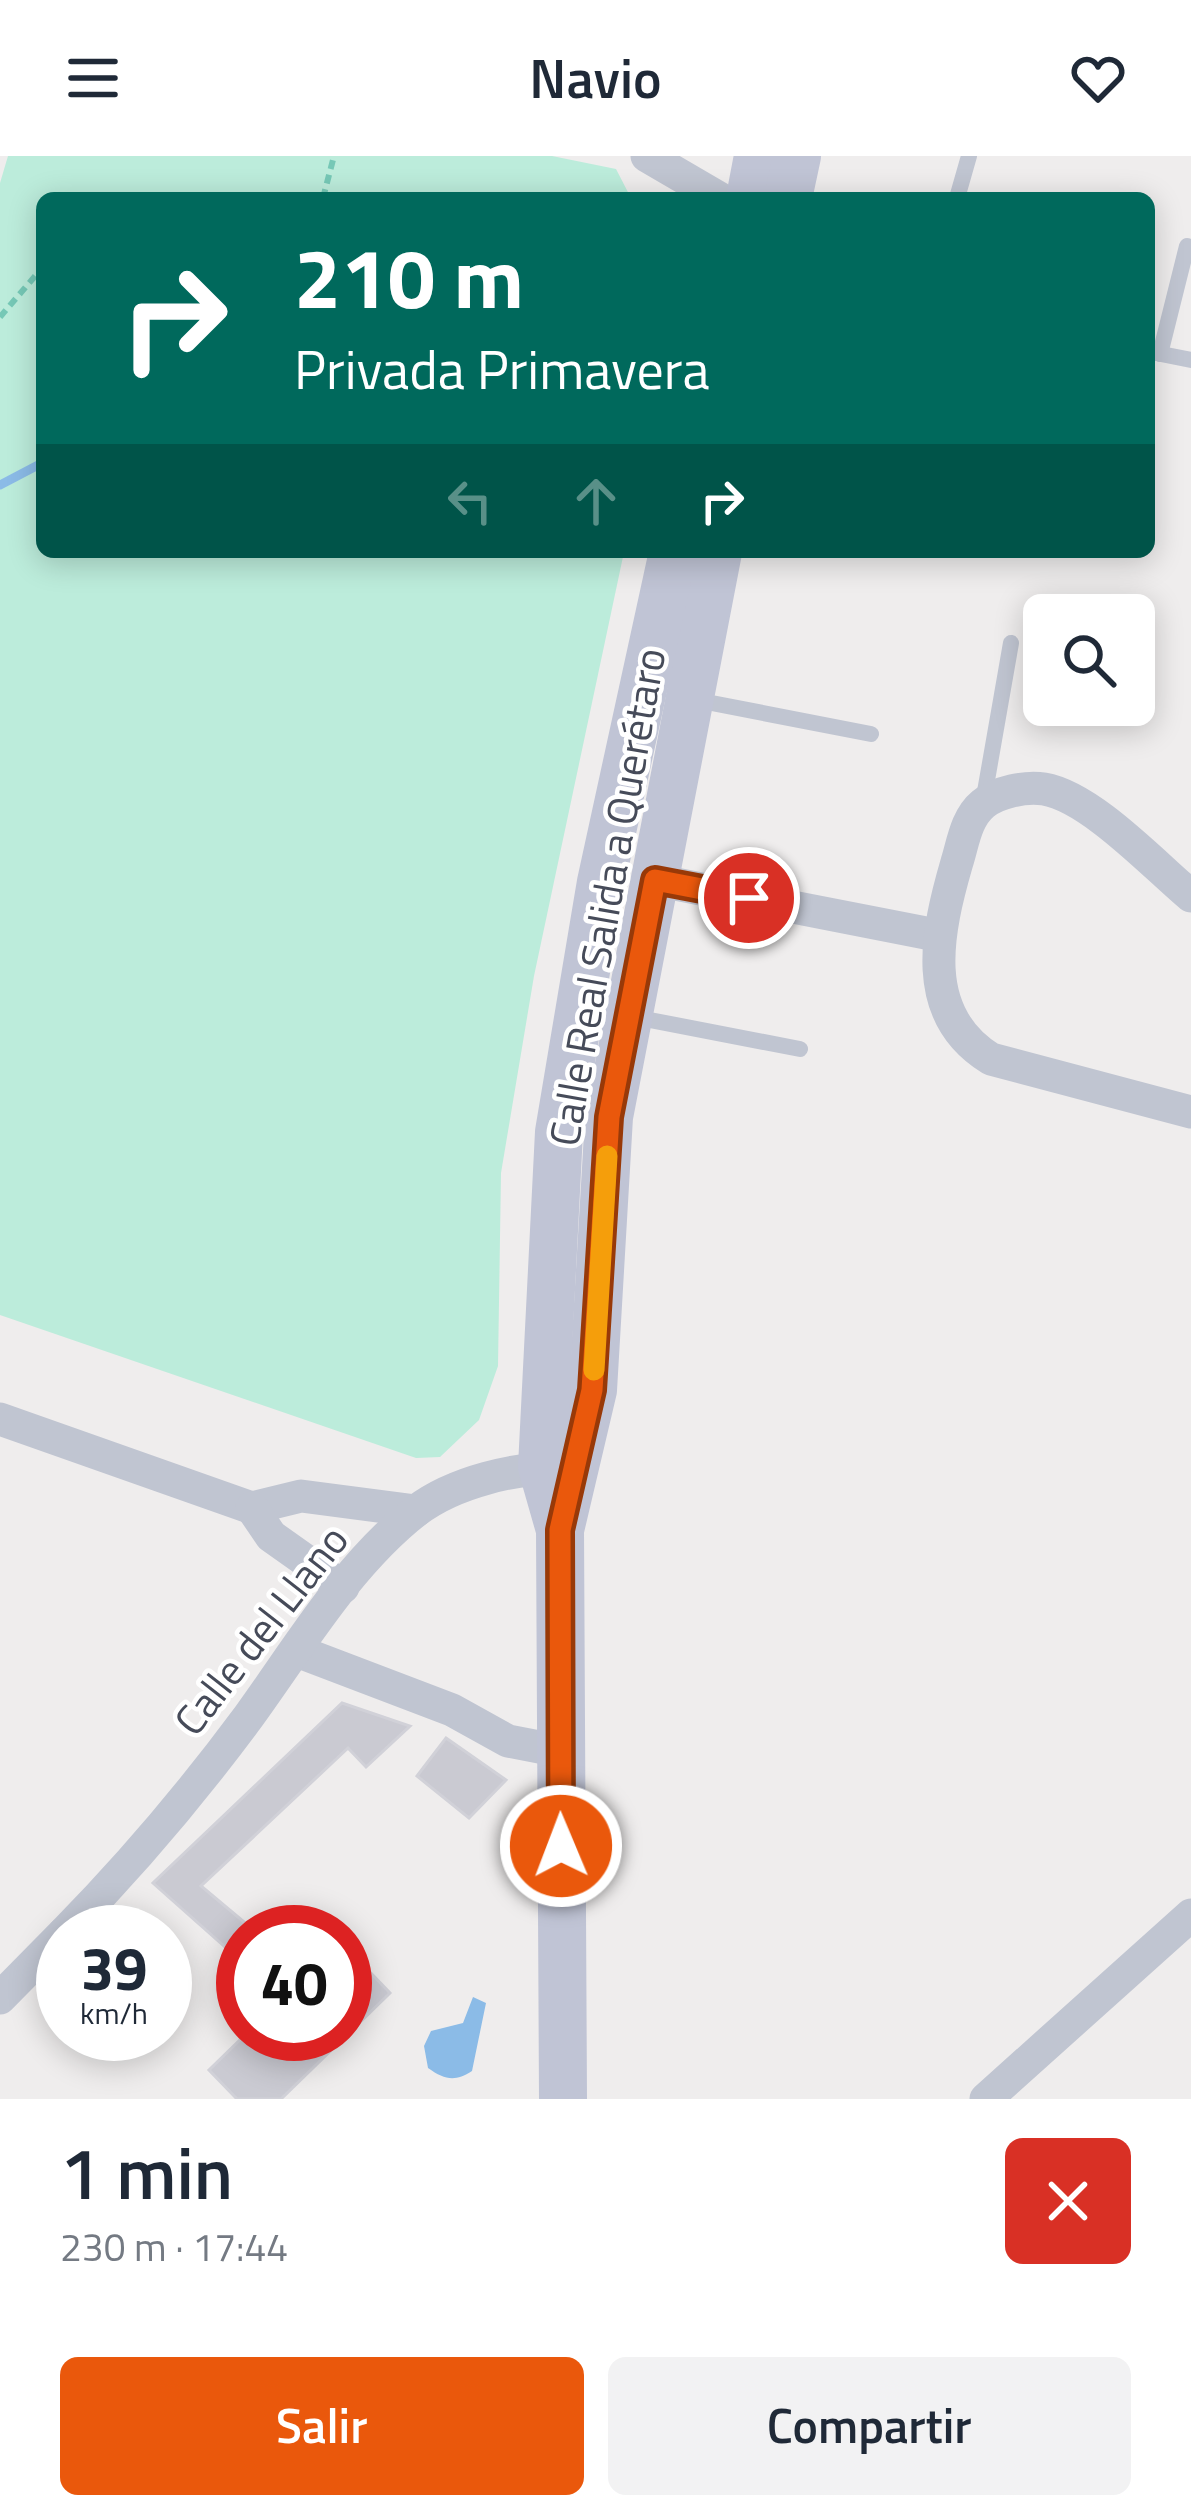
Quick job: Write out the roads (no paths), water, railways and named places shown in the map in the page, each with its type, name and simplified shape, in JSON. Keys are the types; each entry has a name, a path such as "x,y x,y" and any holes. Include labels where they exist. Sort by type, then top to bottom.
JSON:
{"street":[{"path":"646,156 709,192"},
{"path":"751,192 758,156"},
{"path":"789,192 797,156"},
{"name":"Calle Real Salida a Querétaro","path":"560,1468 592,1390 609,1117 655,880 673,558"},
{"name":"Calle Real Salida a Querétaro","path":"563,2099 560,1132 601,882 716,558"},
{"path":"1191,896 1080,804 1044,789 1012,790 983,804 968,824 936,934 943,994 965,1043 991,1059 1191,1112"},
{"path":"655,880 936,934"},
{"path":"0,1418 252,1508 301,1496 416,1511"},
{"name":"Calle del Llano","path":"92,1905 201,1781 344,1587 416,1511 458,1488 560,1468"},
{"path":"252,1508 271,1536 344,1587"},
{"path":"297,1651 452,1710 508,1741 560,1751"},
{"path":"986,2099 1191,1915"},
{"name":"Calle del Llano","path":"0,1998 36,1961"}],"lane":[{"path":"959,192 969,156"},
{"path":"1155,350 1190,244"},
{"path":"1155,353 1191,360"},
{"path":"983,804 1011,643"},
{"path":"667,692 871,734"},
{"path":"628,1016 800,1049"}],"water":[{"path":"473,1997 486,2003 472,2071 445,2077 428,2068 424,2046 431,2031 463,2023"}],"waterway":[{"path":"0,485 36,466"}]}
